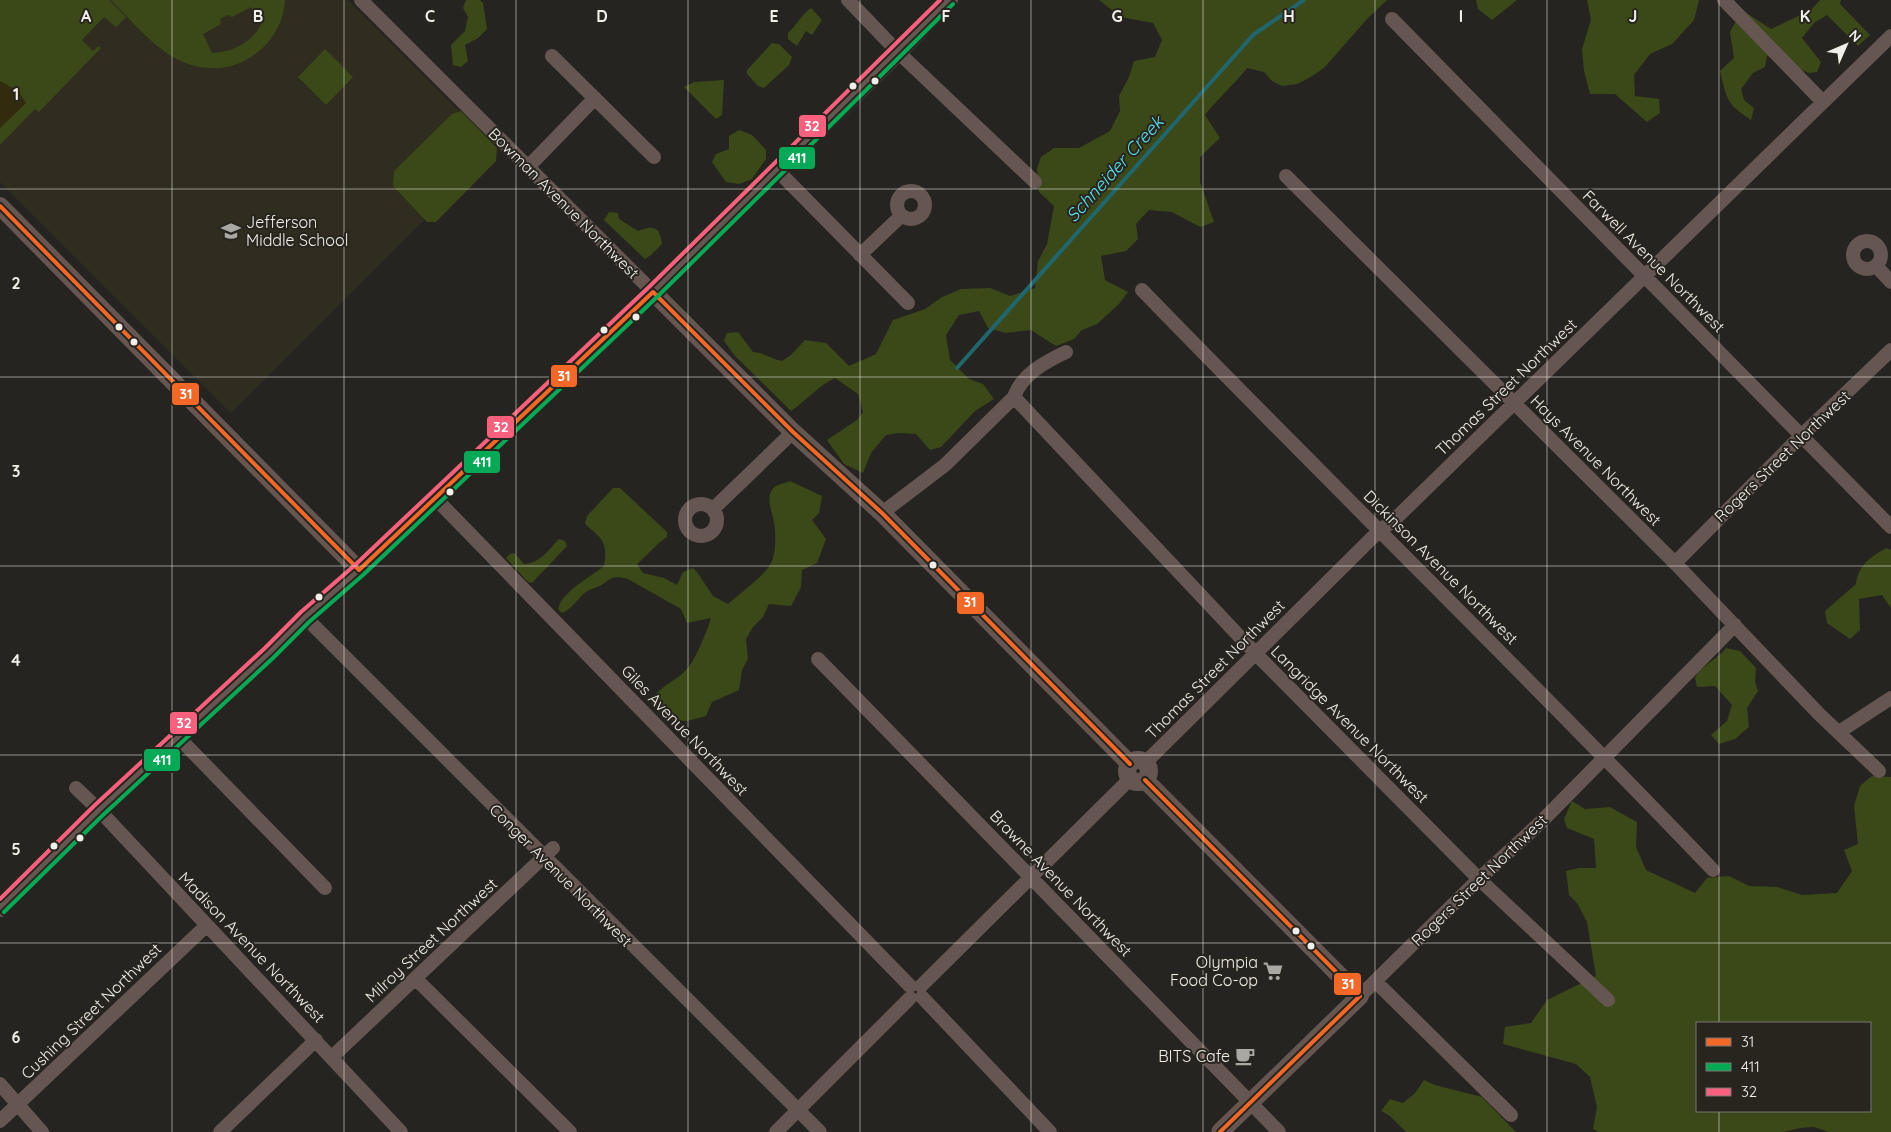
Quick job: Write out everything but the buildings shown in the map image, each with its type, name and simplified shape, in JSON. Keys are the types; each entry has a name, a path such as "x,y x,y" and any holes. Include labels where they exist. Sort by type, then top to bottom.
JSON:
{"street":[{"name":"Bowman Avenue Northwest","path":"361,0 793,432 882,513 1360,996"},
{"path":"848,0 898,52 1035,182"},
{"path":"0,908 99,810 269,653 305,617 359,570 653,292 949,0"},
{"path":"1724,0 1823,102"},
{"name":"Farwell Avenue Northwest","path":"1392,19 1891,527"},
{"name":"Thomas Street Northwest","path":"776,1132 1380,530 1392,522 1891,36"},
{"path":"552,56 654,156"},
{"path":"528,167 595,98"},
{"path":"777,170 908,303"},
{"name":"Hays Avenue Northwest","path":"1286,176 1674,563 1819,714 1880,771"},
{"path":"0,206 359,570"},
{"path":"860,255 901,216"},
{"path":"1876,266 1891,282"},
{"name":"Dickinson Avenue Northwest","path":"1142,290 1231,382 1605,757 1713,870"},
{"name":"Rogers Street Northwest","path":"1674,563 1801,436 1891,350"},
{"path":"882,513 945,465 1014,397 1018,386 1033,372 1047,361 1066,352"},
{"name":"Langridge Avenue Northwest","path":"1014,397 1256,654 1479,878 1608,1000"},
{"path":"713,510 793,432"},
{"name":"Giles Avenue Northwest","path":"435,498 1050,1132"},
{"name":"Conger Avenue Northwest","path":"305,617 548,853 820,1132"},
{"name":"Rogers Street Northwest","path":"1220,1132 1479,878 1541,822 1735,625"},
{"name":"Brawne Avenue Northwest","path":"818,659 1280,1132"},
{"path":"1840,732 1891,698"},
{"path":"178,737 325,888"},
{"name":"Madison Avenue Northwest","path":"76,788 99,810 401,1132"},
{"name":"Milroy Street Northwest","path":"332,1057 548,853"},
{"name":"Cushing Street Northwest","path":"0,1121 206,926"},
{"path":"416,979 570,1132"},
{"path":"1375,981 1511,1115"},
{"path":"220,1132 316,1040"},
{"path":"0,1084 42,1132"}],"shaded area":[{"name":"Jefferson Middle School","path":"0,0 348,0 496,148 231,413 0,182"}],"green space":[{"path":"0,0 109,0 126,17 116,27 104,17 82,40 93,51 98,46 101,48 39,112 35,109 0,145"},
{"path":"111,0 285,0 283,15 277,29 264,47 245,61 220,68 203,67 187,63 172,56 146,36","holes":["251,7 261,25 246,42 227,51 212,53 203,34 221,24 220,19 228,15 232,17"]},
{"path":"466,0 480,0 483,3 487,29 478,38 465,45 468,61 461,67 453,65 451,45 465,31 468,17 463,8"},
{"path":"1099,0 1387,0 1367,19 1324,68 1309,78 1297,84 1282,86 1272,81 1264,72 1247,68 1215,103 1205,115 1220,138 1200,157 1200,182 1214,222 1200,227 1172,212 1149,210 1136,224 1138,239 1126,251 1101,256 1105,280 1128,292 1119,304 1097,324 1082,330 1074,339 1056,346 1031,330 1006,333 988,328 979,311 959,315 946,335 950,360 969,379 983,384 994,399 975,411 941,447 930,450 916,434 898,433 886,435 871,453 863,473 844,464 827,440 857,420 863,412 858,394 835,378 823,385 791,411 735,356 724,341 727,333 738,332 753,352 782,361 791,355 805,340 826,343 849,366 876,354 893,320 925,309 942,297 961,289 990,288 1010,296 1035,288 1038,261 1047,244 1054,206 1039,192 1037,169 1041,157 1054,148 1079,148 1110,131 1120,111 1119,96 1129,77 1134,61 1155,57 1162,40 1153,23 1121,17"},
{"path":"1476,0 1517,0 1492,20 1478,9"},
{"path":"1587,0 1699,0 1694,20 1672,44 1650,54 1634,75 1635,96 1659,99 1660,113 1647,122 1615,94 1590,94 1584,71 1582,49 1591,20"},
{"path":"1820,0 1841,0 1840,4 1870,35 1858,46 1827,15 1814,23 1802,38 1821,62 1817,72 1809,73 1767,56 1765,67 1753,73 1741,89 1744,100 1754,108 1751,120 1732,105 1726,95 1720,71 1734,58 1730,32 1742,10 1771,29 1811,10"},
{"path":"811,8 822,20 812,35 806,31 797,46 788,39 788,33"},
{"path":"772,43 779,44 792,57 789,65 764,88 758,86 747,74 747,70"},
{"path":"325,49 353,77 326,105 298,77"},
{"path":"724,80 722,115 716,119 684,87 694,82"},
{"path":"461,111 497,148 496,161 436,222 427,222 393,186 394,171 452,114"},
{"path":"739,130 752,135 766,150 766,159 752,179 739,184 726,182 712,162 716,154 729,149 729,136"},
{"path":"609,212 618,213 619,219 638,231 655,228 660,234 662,244 645,259 604,220"},
{"path":"790,481 822,496 819,513 812,520 826,539 817,563 802,570 801,587 791,606 769,604 763,617 753,627 746,639 748,659 742,670 739,690 712,702 706,716 687,721 669,720 651,703 658,692 689,667 711,618 687,623 681,609 628,579 619,577 613,578 588,591 562,613 558,609 565,596 604,566 604,546 600,537 585,524 587,516 613,488 620,488 667,532 667,537 637,564 643,573 664,578 677,585 683,572 693,568 713,596 728,604 759,578 772,561 775,537 769,499 770,494 776,486"},
{"path":"559,539 565,541 567,546 532,583 528,582 506,558 514,553 524,564 530,563 540,559"},
{"path":"1886,548 1891,550 1891,608 1882,595 1859,599 1860,630 1850,639 1827,623 1825,611 1856,584 1859,572 1866,562"},
{"path":"1726,648 1740,651 1756,668 1755,682 1758,691 1747,708 1749,727 1735,739 1719,744 1711,735 1727,721 1732,705 1715,686 1697,687 1695,677"},
{"path":"1872,776 1891,777 1891,1132 1829,1132 1814,1127 1783,1132 1599,1132 1593,1129 1597,1107 1590,1077 1576,1064 1503,1044 1505,1027 1531,1023 1547,1000 1596,976 1587,922 1577,903 1569,895 1566,871 1579,868 1596,868 1594,839 1567,828 1564,819 1572,801 1585,809 1610,807 1637,822 1636,847 1646,870 1695,893 1707,878 1729,876 1749,886 1777,887 1802,895 1837,893 1852,871 1844,850 1858,844 1854,806 1860,786"},
{"path":"1424,1080 1435,1085 1482,1097 1516,1132 1406,1132 1390,1116 1381,1111 1390,1099 1403,1103 1415,1093"}],"sand":[{"path":"0,81 18,91 26,103 0,128"}],"waterway":[{"name":"Schneider Creek","path":"957,368 1253,35 1304,0"}],"transit line":[{"name":"32","path":"0,899 95,805 265,648 301,612 355,565 649,287 940,0"},
{"name":"411","path":"4,912 103,815 273,658 309,622 363,575 657,297 953,4"},
{"name":"31","path":"0,206 359,570 653,292 793,432 882,513 1130,764"},
{"name":"31","path":"1145,780 1360,996 1220,1132"}],"place":[{"name":"Jefferson Middle School","path":"231,231"},
{"name":"Olympia Food Co-op","path":"1273,971"},
{"name":"BITS Cafe","path":"1245,1056"}]}
